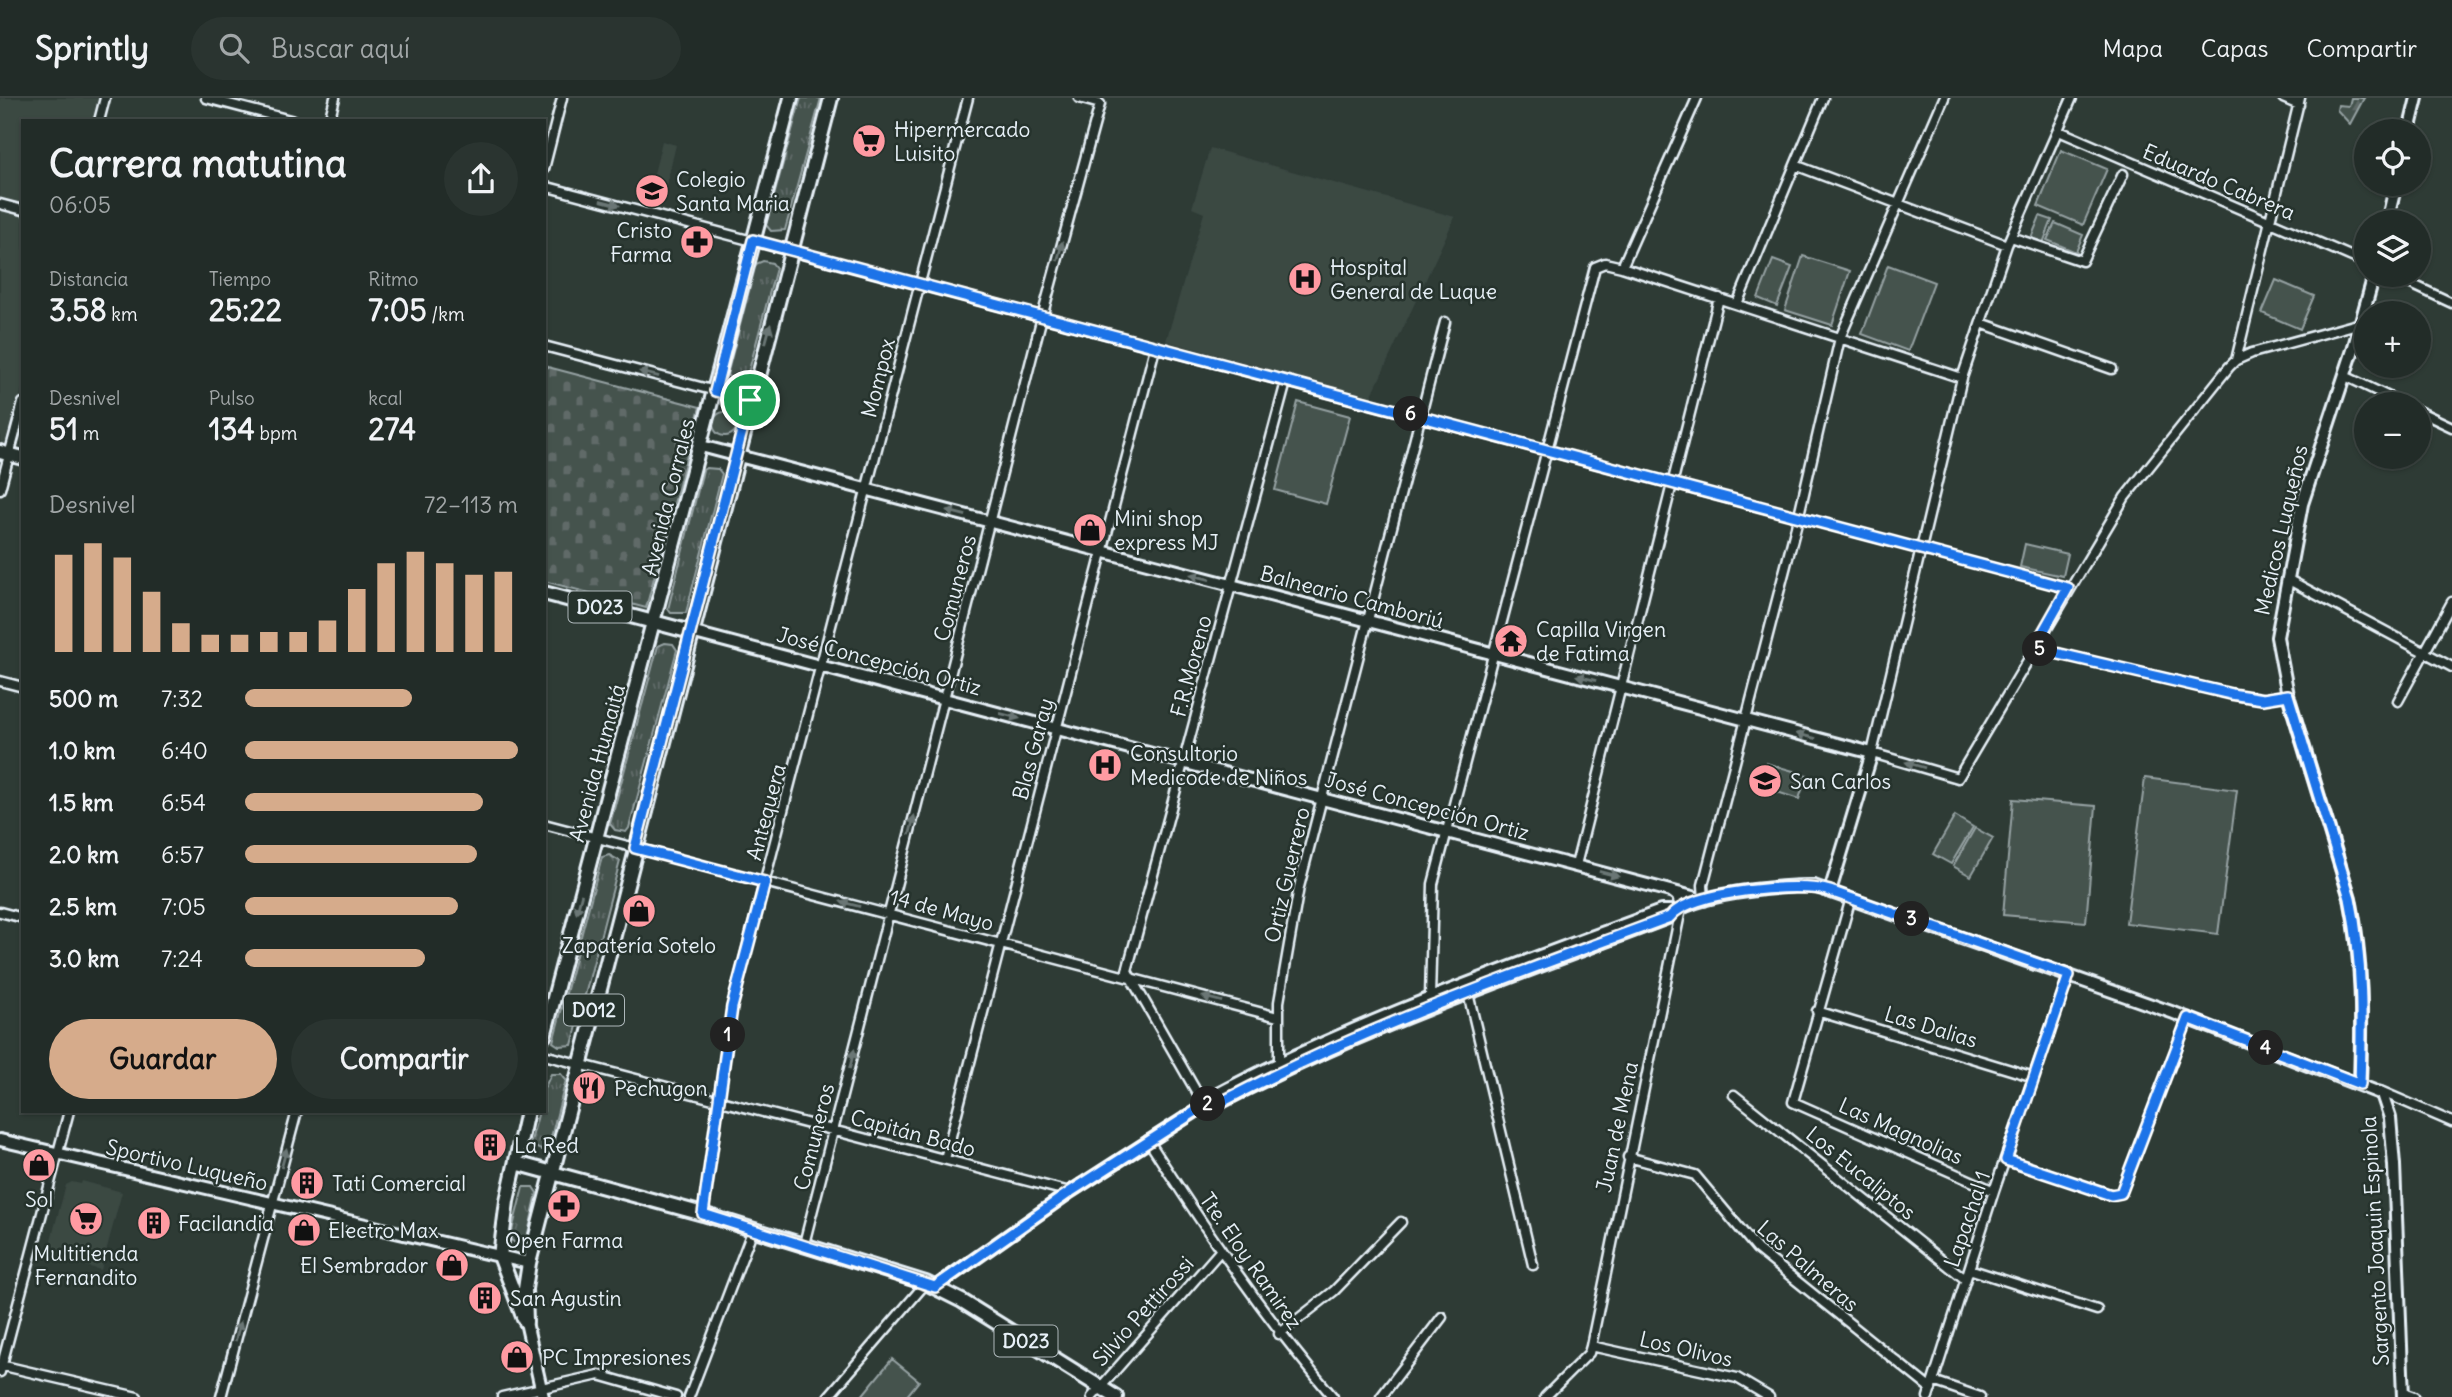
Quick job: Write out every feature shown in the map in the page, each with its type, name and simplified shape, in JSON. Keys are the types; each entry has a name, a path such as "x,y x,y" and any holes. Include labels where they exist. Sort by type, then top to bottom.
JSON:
{"main road":[{"name":"Avenida Corrales","path":"655,622 791,98"},
{"name":"D012","path":"526,1322 525,1289 529,1263 750,400 831,98"},
{"name":"D023","path":"546,594 691,632"},
{"name":"Avenida Humaitá","path":"546,1028 655,622"},
{"name":"D012","path":"526,1322 516,1303 500,1256 527,1113"},
{"name":"D023","path":"516,1164 703,1214 931,1285 1096,1392 1116,1397"}],"street":[{"path":"100,119 105,98"},
{"path":"206,98 286,119"},
{"path":"330,119 335,98"},
{"path":"546,161 562,98"},
{"name":"Mompox","path":"822,666 968,98"},
{"name":"Comuneros","path":"804,1244 1042,317 1100,104 1079,98"},
{"path":"1622,267 1698,98"},
{"path":"1737,304 1823,98"},
{"path":"1279,1067 1661,911 1677,910 1704,900 1703,885 1798,517 1840,338 1944,98"},
{"path":"1830,891 1872,753 1962,378 2009,241 2059,131 2071,98"},
{"path":"2283,98 2299,101 2236,360 2124,496 2034,648 2231,694 2263,699 2288,695"},
{"path":"2412,119 2417,98"},
{"name":"Eduardo Cabrera","path":"2059,131 2354,258"},
{"path":"1795,165 1898,205 2009,241 2082,261 2123,174"},
{"path":"546,187 2068,588"},
{"path":"0,204 21,209"},
{"path":"1430,998 1431,902 1447,831 1549,451 1593,271 1602,264 1622,267 1962,378"},
{"path":"2418,287 2452,303"},
{"path":"1576,865 1670,483 1719,298"},
{"name":"Ortiz Guerrero","path":"1279,1067 1278,1017 1299,887 1445,322"},
{"path":"1981,323 2112,369"},
{"path":"2236,360 2354,325"},
{"name":"Medicos Luqueños","path":"2354,346 2316,457 2287,579 2277,636 2288,695 2350,898 2357,932 2363,995 2360,1084"},
{"path":"546,347 750,400"},
{"name":"Blas Garay","path":"945,1160 1155,348"},
{"path":"2345,376 2379,392"},
{"name":"F.R.Moreno","path":"1128,977 1127,971 1286,382"},
{"path":"0,489 5,453 21,409"},
{"path":"2431,417 2452,427"},
{"name":"Balneario Camboriú","path":"701,446 1872,753 1958,778 2034,648"},
{"path":"2287,579 2452,667"},
{"path":"2398,701 2452,602"},
{"name":"José Concepción Ortiz","path":"691,632 1704,900 1790,885 1814,886 2188,1018 2374,1089"},
{"name":"Antequera","path":"703,1214 732,1007 822,666"},
{"path":"0,681 21,686"},
{"name":"14 de Mayo","path":"546,825 1278,1017"},
{"path":"1666,888 1677,897 1677,910"},
{"path":"1817,1012 1852,898"},
{"name":"Juan de Mena","path":"1590,1350 1677,910"},
{"path":"0,912 21,917"},
{"name":"Lapachal 1","path":"1931,1389 1994,1191 2069,975"},
{"path":"1128,977 1205,1105"},
{"path":"828,1397 931,1285 1148,1140 1205,1105 1216,1105 1279,1067 1430,998 1467,989"},
{"path":"1467,989 1533,1265"},
{"name":"Las Dalias","path":"1817,1012 2034,1077"},
{"name":"Las Magnolias","path":"1817,1012 1792,1097 1794,1103 1994,1191"},
{"path":"2006,1160 2111,1195 2121,1193 2188,1018"},
{"name":"Capitán Bado","path":"546,1056 1070,1192"},
{"path":"2374,1089 2452,1122"},
{"name":"Sargento Joaquin Espinola","path":"2374,1089 2382,1094 2390,1118 2407,1396"},
{"name":"Los Eucaliptos","path":"1734,1095 1965,1279"},
{"path":"68,1113 1,1368 136,1397"},
{"path":"221,1397 296,1113"},
{"name":"Sportivo Luqueño","path":"0,1140 529,1263"},
{"name":"Tte. Eloy Ramirez","path":"1148,1140 1279,1334 1333,1397"},
{"name":"Las Palmeras","path":"1628,1157 1695,1175 1756,1249 1931,1389 1980,1397"},
{"path":"1279,1334 1334,1291 1401,1222"},
{"path":"689,1397 753,1229"},
{"name":"Silvio Pettirossi","path":"1096,1392 1221,1250"},
{"path":"1969,1269 2097,1310"},
{"path":"1381,1397 1441,1317"},
{"name":"D012","path":"526,1322 542,1393"},
{"path":"1545,1397 1590,1350"},
{"name":"Los Olivos","path":"1590,1350 1737,1378 1769,1397"},
{"path":"502,1397 542,1393 599,1375 676,1397"}],"shaded area":[{"path":"0,98 98,98 93,119 21,119 21,204 0,199"},
{"path":"662,141 676,145 663,198 655,195 648,201 638,198 643,180 652,182"},
{"name":"Hospital General de Luque","path":"1210,148 1455,217 1371,397 1166,341 1204,213 1192,208"},
{"path":"0,210 21,215 21,393 8,441 4,446 0,446"},
{"name":"Multitienda Fernandito","path":"82,1181 122,1192 101,1270 58,1259 60,1250 49,1247 66,1185 72,1182 81,1184"}],"green space":[{"path":"801,98 821,98 785,230 771,231 766,225"},
{"path":"2351,98 2364,98 2350,124 2337,110 2338,105 2349,106"},
{"path":"2061,150 2107,169 2083,225 2038,206"},
{"path":"2040,216 2052,220 2043,243 2031,238"},
{"path":"2055,223 2083,235 2076,252 2047,240"},
{"path":"1803,256 1850,271 1832,325 1785,310"},
{"path":"1773,260 1792,267 1777,306 1758,298"},
{"path":"763,261 772,263 776,268 747,378 732,380 727,375 756,264"},
{"path":"1888,265 1934,282 1908,351 1862,334"},
{"path":"2276,280 2314,296 2300,329 2262,313"},
{"path":"546,367 700,407 646,608 546,582"},
{"path":"1298,402 1350,416 1326,504 1275,490"},
{"path":"725,412 733,416 737,424 733,432 725,436 717,432 713,424 717,416"},
{"path":"718,469 722,474 686,613 671,613 668,609 703,470"},
{"path":"2025,544 2068,554 2063,576 2020,567"},
{"path":"673,644 677,650 629,828 626,832 615,830 610,824 658,646"},
{"path":"1766,763 1807,775 1799,799 1758,786"},
{"path":"2145,778 2237,790 2218,934 2126,923"},
{"path":"2013,799 2096,806 2086,922 2003,915"},
{"path":"1955,816 1973,827 1951,864 1933,854"},
{"path":"1975,828 1993,838 1971,876 1953,866"},
{"path":"609,855 620,861 572,1045 559,1046 553,1042 602,857"},
{"path":"551,1074 561,1074 566,1080 548,1149 541,1150 530,1145 538,1113 546,1113 546,1085"},
{"path":"523,1187 533,1187 537,1193 526,1242 518,1245 510,1239"},
{"path":"892,1359 919,1381 906,1397 861,1397"}],"place":[{"name":"Hipermercado Luisito","path":"869,141"},
{"name":"Colegio Santa Maria","path":"652,191"},
{"name":"Cristo Farma","path":"697,242"},
{"name":"Hospital General de Luque","path":"1305,279"},
{"name":"Mini shop express MJ","path":"1090,530"},
{"name":"Capilla Virgen de Fatima","path":"1511,641"},
{"name":"Consultorio Medicode de Niños","path":"1105,765"},
{"name":"San Carlos","path":"1765,781"},
{"name":"Zapatería Sotelo","path":"639,911"},
{"name":"Pechugon","path":"589,1088"},
{"name":"La Red","path":"490,1145"},
{"name":"Sol","path":"39,1165"},
{"name":"Tati Comercial","path":"307,1183"},
{"name":"Open Farma","path":"564,1206"},
{"name":"Multitienda Fernandito","path":"86,1219"},
{"name":"Facilandia","path":"154,1223"},
{"name":"Electro Max","path":"304,1230"},
{"name":"El Sembrador","path":"452,1265"},
{"name":"San Agustin","path":"485,1298"},
{"name":"PC Impresiones","path":"517,1357"}],"route":[{"path":"753,240 1326,394 1421,416 2068,588 2034,648 2231,694 2263,699 2288,695 2350,898 2357,932 2363,995 2360,1084 2188,1018 2124,1191 2111,1195 2006,1160 2069,975 1830,891 1814,886 1790,885 1704,900 1674,911 1670,917 1434,1007 1295,1065 1216,1105 1207,1104 1070,1192 935,1287 703,1214 732,1007 765,882 635,848 750,400 715,391 753,240"}]}
